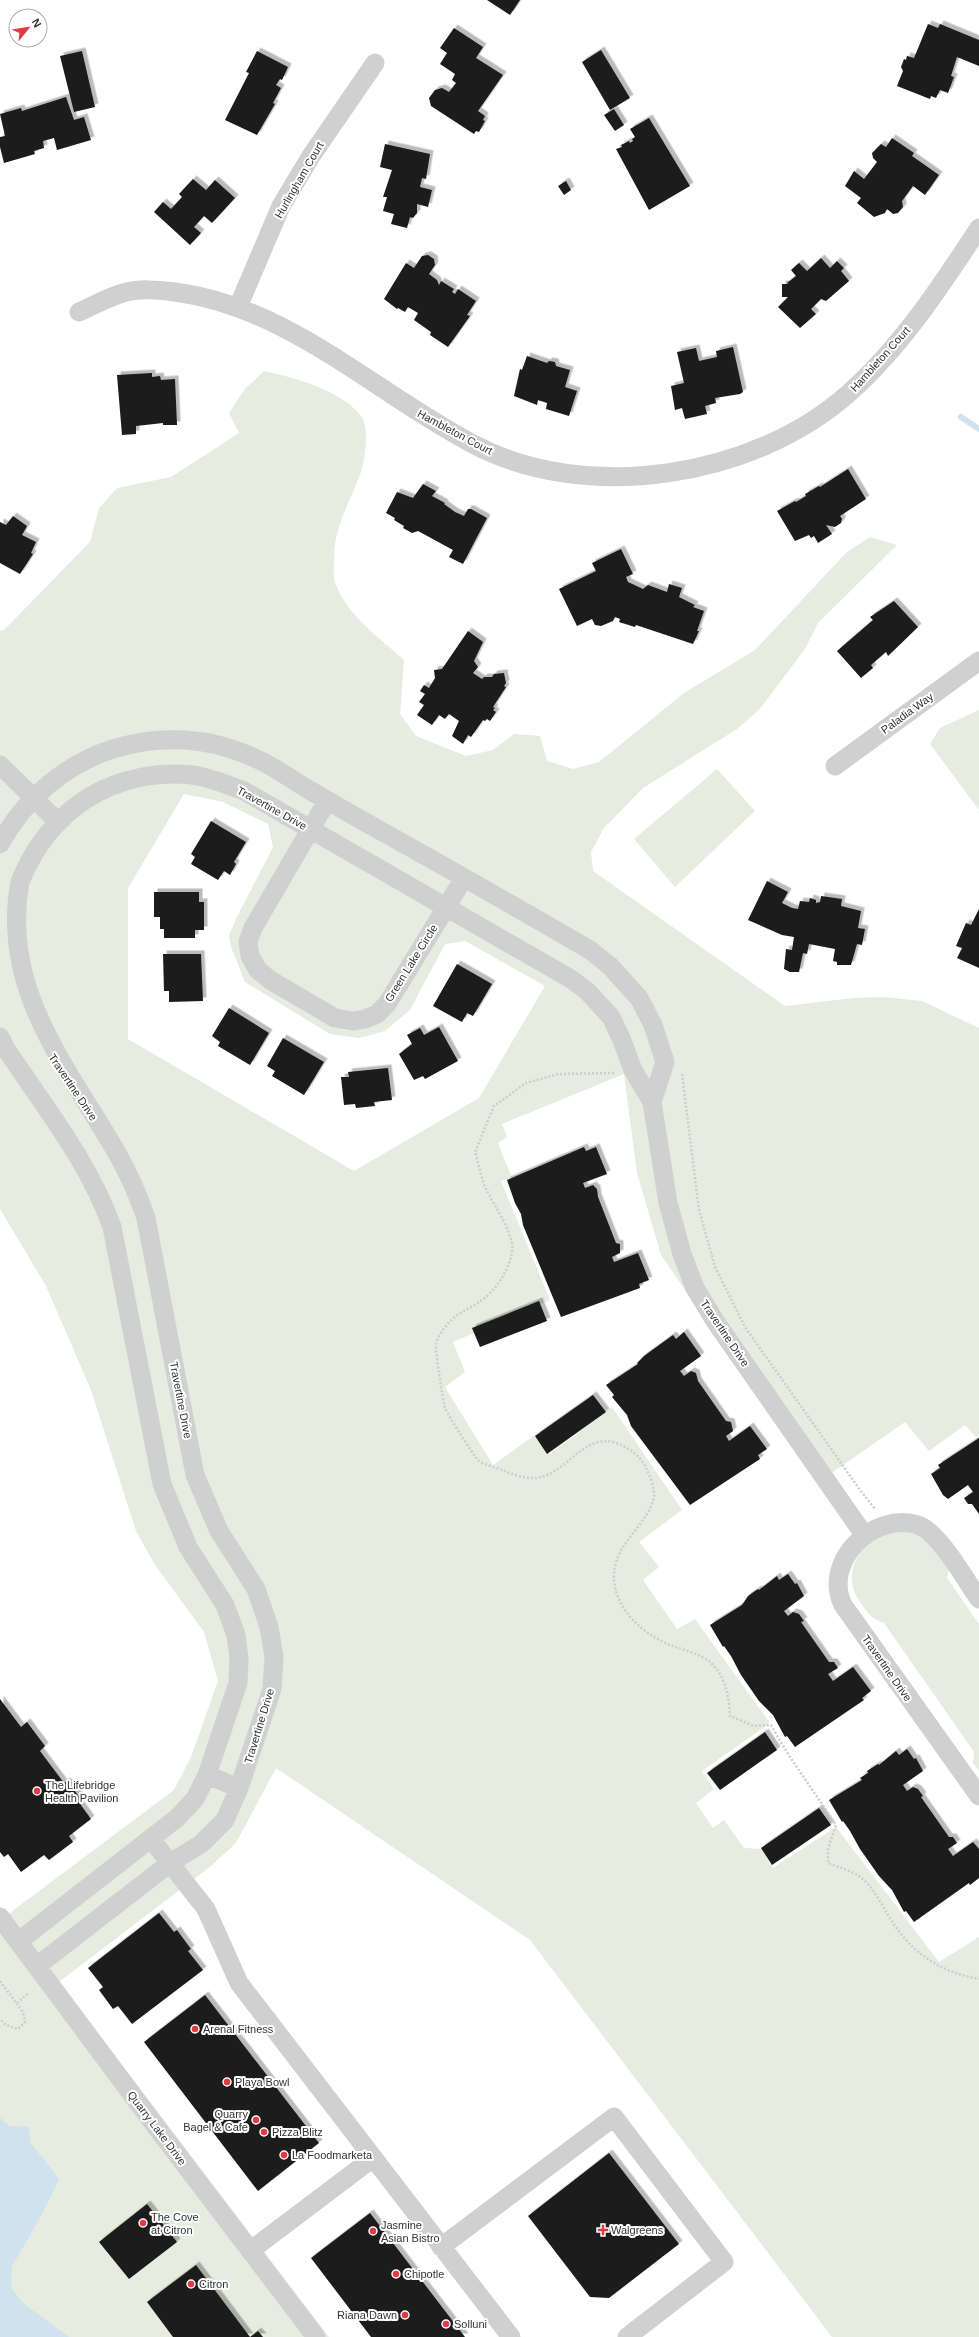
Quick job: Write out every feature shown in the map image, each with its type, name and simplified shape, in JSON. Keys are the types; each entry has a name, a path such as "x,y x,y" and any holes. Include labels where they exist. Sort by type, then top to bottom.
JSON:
{"street":[{"name":"Hurlingham Court","path":"238,306 281,206 311,156 375,63"},
{"name":"Hambleton Court","path":"79,312 123,293 155,290 189,294 238,306 273,321 312,343 441,426 476,445 511,460 548,471 581,475 649,475 695,468 743,454 792,431 820,415 848,394 876,366 909,328 979,228"},
{"name":"Paladia Way","path":"835,766 979,661"},
{"path":"0,844 11,824 33,797 61,773 106,751 133,743 166,740 197,740 259,760 326,800 590,950 610,966 639,998 653,1025 665,1062"},
{"path":"0,765 58,822"},
{"name":"Travertine Drive","path":"37,1966 170,1863 201,1844 224,1820 239,1788 272,1689 274,1657 269,1627 256,1589 219,1531 195,1475 146,1218 134,1185 117,1152 36,1032 21,999 14,974 9,919 14,898 24,872 40,843 58,822 80,802 118,783 140,777 192,775 244,791 446,906 571,979 587,991 611,1017 633,1070 652,1102 668,1203 682,1254 695,1288 715,1321 865,1536"},
{"name":"Green Lake Circle","path":"326,800 253,928 248,942 250,956 258,970 270,980 335,1018 353,1020 365,1019 377,1014 387,1004 464,878"},
{"path":"0,1037 6,1049 87,1170 102,1199 112,1227 162,1484 188,1548 225,1604 236,1635 239,1658 238,1683 207,1775 195,1800 178,1818 19,1941"},
{"name":"Travertine Drive","path":"652,1102 665,1062"},
{"name":"Travertine Drive","path":"979,1599 934,1536 919,1525 902,1522 884,1526 865,1536 849,1550 840,1565 837,1594 843,1605 979,1796"},
{"path":"207,1775 239,1788"},
{"path":"151,1839 206,1909 239,1983 511,2337"},
{"name":"Quarry Lake Drive","path":"0,1917 316,2337"},
{"path":"442,2247 614,2116 724,2262 627,2337"},
{"path":"250,2251 373,2158"}],"path":[{"path":"665,1062 674,1059 681,1068 699,1210 715,1267 746,1327 860,1490 879,1514"},
{"path":"633,1070 593,1074 558,1074 526,1083 494,1106 475,1152 486,1189 503,1218 513,1251 500,1282 482,1300 459,1312 446,1325 436,1344 445,1408 479,1460 511,1474 536,1478 556,1470 594,1444 612,1442 632,1450 642,1460 650,1474 654,1496 644,1518 626,1540 617,1560 614,1579 617,1598 630,1618 648,1635 672,1646 696,1654 711,1663 722,1676 729,1697 730,1716 754,1726 771,1725 791,1760 805,1777 836,1825 828,1849 828,1863 859,1876 875,1893 898,1931 927,1960 963,1976 979,1979"},
{"path":"0,1981 23,2012 25,2022 18,2029 6,2025 0,2019"},
{"path":"17,2003 29,1993"}],"shaded area":[{"path":"264,371 303,381 330,392 353,407 361,416 364,421 366,436 364,459 361,472 343,515 336,537 334,549 335,582 340,594 355,615 364,625 404,660 400,714 416,736 466,756 493,750 514,734 540,736 547,761 573,769 599,762 684,693 755,650 847,552 870,537 897,545 818,623 805,649 759,710 737,729 643,788 604,828 591,852 593,871 785,1006 854,998 882,997 922,1001 979,1028 979,1435 976,1437 965,1425 929,1451 905,1422 817,1483 661,1255 637,1173 624,1074 502,1124 507,1137 498,1143 512,1178 501,1181 550,1300 453,1342 465,1372 445,1387 493,1465 536,1434 550,1454 612,1407 682,1510 639,1542 659,1567 643,1580 677,1629 695,1619 770,1723 702,1771 714,1789 696,1803 713,1828 724,1820 744,1848 762,1849 773,1868 836,1827 939,1962 979,1937 979,2337 832,2337 530,1940 276,1768 236,1843 211,1866 59,1982 329,2337 0,2337 0,1907 7,1915 174,1790 191,1757 218,1681 204,1632 155,1565 136,1531 91,1390 46,1286 0,1209 0,631 4,630 90,542 99,508 117,488 171,477 239,433 229,413 244,390","holes":["184,794 223,802 268,824 273,847 229,935 231,947 245,982 330,1034 359,1038 385,1031 410,1010 445,944 465,941 545,986 479,1098 354,1171 128,1039 128,888"]},
{"path":"979,710 979,810 930,744 940,728"},
{"path":"717,769 755,811 675,887 634,839"},
{"path":"905,1530 923,1536 949,1568 947,1578 979,1624 979,1771 973,1763 974,1752 884,1623 870,1615 854,1592 852,1572 855,1563 866,1547 884,1535"}],"water":[{"path":"0,2118 10,2126 29,2127 30,2142 59,2179 41,2216 12,2266 11,2288 24,2304 69,2337 0,2337"}],"building":[{"path":"487,0 520,0 510,15"},
{"path":"928,24 938,28 940,24 979,40 979,66 957,57 951,76 954,77 948,93 940,90 936,98 931,96 930,99 897,86 903,71 901,67 904,59 906,60 907,56 914,58"},
{"path":"454,28 483,47 476,58 503,75 478,111 485,116 483,120 485,121 479,132 476,131 474,134 431,106 429,98 435,90 442,88 449,92 456,83 452,80 455,74 440,64 447,53 440,48"},
{"path":"601,50 630,98 610,110 582,62"},
{"path":"82,51 95,107 74,112 60,56"},
{"path":"257,51 288,67 282,80 280,79 276,85 281,88 273,103 275,104 257,135 225,120 249,73 246,72"},
{"path":"66,97 74,120 84,117 91,140 57,150 54,138 43,141 44,148 34,151 35,154 4,163 0,147 0,137 5,136 0,114 21,108 22,111"},
{"path":"614,109 624,125 615,131 604,115"},
{"path":"649,118 690,186 649,210 616,149 622,147 621,145 629,141 630,143 633,141 632,139 635,137 630,129"},
{"path":"892,138 914,153 912,156 939,175 925,195 913,186 902,201 903,207 898,213 893,214 887,209 885,213 874,217 857,203 861,198 845,186 854,171 864,179 877,162 873,158 872,153 881,144 886,147"},
{"path":"385,144 430,154 426,179 422,178 420,187 432,190 428,207 417,204 417,213 413,218 410,217 407,228 391,224 394,214 383,211 387,197 383,197 392,170 380,167"},
{"path":"193,179 206,190 215,180 235,198 212,223 204,216 194,227 201,233 190,245 154,212 163,202 171,209 182,197 179,194"},
{"path":"566,181 571,190 564,195 558,186"},
{"path":"428,255 434,259 435,265 429,274 437,280 439,285 441,281 454,289 452,292 455,294 458,289 476,301 467,315 470,316 448,347 430,335 431,332 414,320 418,313 408,307 405,312 398,308 397,309 384,299 406,263 414,268 422,256"},
{"path":"821,258 830,268 837,261 844,268 841,271 849,281 826,301 821,299 811,309 816,314 800,328 778,307 788,297 782,297 782,284 788,284 787,283 796,276 791,270 799,263 807,271"},
{"path":"733,347 743,392 740,394 715,398 716,403 705,406 707,414 685,419 682,408 675,410 671,386 684,383 677,352 696,348 699,361 717,357 716,351"},
{"path":"527,356 547,363 549,361 555,362 556,366 570,370 565,387 577,391 569,416 546,409 547,403 538,400 537,405 514,396 520,369 522,370"},
{"path":"152,373 152,377 160,376 161,380 175,379 177,425 163,425 163,423 136,426 136,434 122,435 117,375"},
{"path":"848,469 866,499 840,516 842,519 841,523 835,527 826,525 832,534 818,543 814,536 811,538 809,535 795,541 777,511 795,501 796,502 806,496 805,494 819,486 820,487"},
{"path":"423,484 436,491 432,496 445,503 444,504 455,512 464,516 468,509 471,509 487,518 463,564 449,557 453,550 418,531 412,533 403,528 404,526 394,520 395,518 386,513 397,492 413,498"},
{"path":"13,516 27,526 22,535 36,542 31,553 33,554 20,574 0,563 0,522 6,525"},
{"path":"621,549 633,574 626,577 628,582 643,589 648,585 667,592 669,584 682,588 679,597 695,605 693,607 704,611 697,631 699,631 693,644 636,625 635,627 619,622 620,619 615,617 613,621 601,626 595,625 592,619 577,626 559,589 596,571 592,563"},
{"path":"894,601 918,627 888,656 886,652 871,665 873,668 861,678 837,651 873,620 870,617"},
{"path":"468,631 483,642 474,661 478,667 473,673 482,679 484,677 492,677 494,674 504,673 506,683 504,686 506,687 493,707 495,708 493,710 496,712 490,721 487,719 485,721 483,720 471,737 468,735 463,744 452,736 459,721 449,714 445,719 439,715 432,725 417,715 424,705 419,702 425,694 420,691 424,685 429,688 435,678 434,670 442,669"},
{"path":"211,821 246,842 234,862 236,864 230,875 224,871 218,880 191,864 195,857 191,854"},
{"path":"767,881 788,892 782,903 792,908 798,909 800,901 809,902 810,898 816,900 816,903 820,902 821,896 842,899 841,906 861,911 858,928 865,929 862,945 857,944 851,965 837,965 837,962 833,961 835,949 809,944 807,954 803,953 799,972 790,972 784,969 786,949 792,950 794,937 782,935 748,920"},
{"path":"154,892 199,892 199,902 204,902 204,930 195,930 195,938 164,938 164,929 160,929 160,917 154,917"},
{"path":"979,909 979,968 957,958 962,948 956,946 966,923 971,925"},
{"path":"163,954 201,954 203,1001 169,1002 169,991 164,991"},
{"path":"457,964 492,984 473,1016 467,1013 462,1022 433,1006"},
{"path":"229,1008 269,1033 250,1065 218,1046 220,1042 212,1036"},
{"path":"439,1027 458,1061 425,1079 423,1076 414,1080 399,1054 412,1044 407,1035 420,1028 424,1035"},
{"path":"283,1038 324,1062 304,1095 272,1076 275,1071 267,1066"},
{"path":"388,1068 392,1100 374,1102 375,1106 356,1108 355,1104 344,1105 341,1077 349,1077 348,1072"},
{"path":"584,1147 586,1151 596,1147 607,1174 583,1183 585,1188 593,1185 597,1189 598,1197 616,1243 620,1244 620,1253 612,1257 614,1262 638,1253 649,1280 639,1284 640,1288 561,1317 523,1225 521,1214 515,1203 507,1180"},
{"path":"539,1301 547,1321 480,1347 472,1328"},
{"path":"684,1332 701,1356 680,1371 684,1376 691,1371 696,1373 698,1381 726,1421 731,1422 733,1431 726,1436 729,1441 750,1426 767,1449 758,1455 760,1459 690,1505 631,1426 627,1415 612,1397 614,1395 606,1385 638,1364 637,1363 644,1356 673,1335 676,1339"},
{"path":"593,1395 606,1412 547,1454 535,1436"},
{"path":"979,1438 979,1514 972,1504 968,1504 964,1498 973,1492 968,1485 948,1499 943,1495 931,1474 940,1468 938,1465"},
{"path":"788,1574 795,1584 797,1583 804,1596 784,1611 788,1616 793,1612 799,1614 804,1621 801,1622 829,1662 834,1662 838,1668 828,1674 833,1681 853,1667 871,1691 862,1698 864,1700 795,1747 787,1736 785,1737 773,1715 759,1701 710,1625 742,1605 748,1596 758,1589 759,1590 777,1576 779,1580"},
{"name":"The Lifebridge Health Pavilion","path":"0,1699 21,1727 27,1722 45,1746 40,1751 64,1783 67,1781 81,1799 78,1801 91,1819 69,1836 73,1842 49,1860 44,1855 21,1872 8,1854 4,1857 0,1852"},
{"path":"765,1732 777,1750 720,1790 707,1773"},
{"path":"907,1749 914,1759 916,1758 923,1771 903,1785 907,1791 913,1787 918,1789 923,1796 921,1797 949,1837 953,1837 957,1843 948,1849 953,1856 973,1842 979,1849 979,1878 970,1885 969,1883 914,1922 906,1911 904,1912 892,1890 879,1876 860,1849 829,1800 862,1780 860,1778 868,1773 867,1771 878,1764 879,1765 896,1751 899,1755"},
{"path":"819,1808 831,1825 772,1865 761,1848"},
{"path":"159,1913 174,1932 177,1930 191,1949 188,1951 203,1970 132,2024 118,2006 113,2009 99,1990 103,1987 88,1968"},
{"path":"205,1995 319,2143 258,2191 144,2042"},
{"name":"Walgreens","path":"609,2153 679,2244 609,2298 590,2297 528,2216"},
{"name":"The Cove at Citron","path":"147,2204 177,2242 129,2279 99,2242"},
{"path":"370,2213 465,2337 371,2337 311,2258"},
{"name":"Citron","path":"196,2265 250,2337 173,2337 147,2302"},
{"path":"258,2331 263,2337 250,2337"}],"waterway":[{"path":"961,417 979,429"}],"place":[{"name":"The Lifebridge Health Pavilion","path":"37,1791"},
{"name":"Arenal Fitness","path":"195,2029"},
{"name":"Playa Bowl","path":"227,2082"},
{"name":"Quarry Bagel & Cafe","path":"256,2120"},
{"name":"Pizza Blitz","path":"264,2132"},
{"name":"La Foodmarketa","path":"284,2155"},
{"name":"The Cove at Citron","path":"143,2223"},
{"name":"Walgreens","path":"603,2230"},
{"name":"Jasmine Asian Bistro","path":"373,2231"},
{"name":"Chipotle","path":"396,2274"},
{"name":"Citron","path":"191,2284"},
{"name":"Riana Dawn","path":"405,2315"},
{"name":"Solluni","path":"446,2324"}]}
